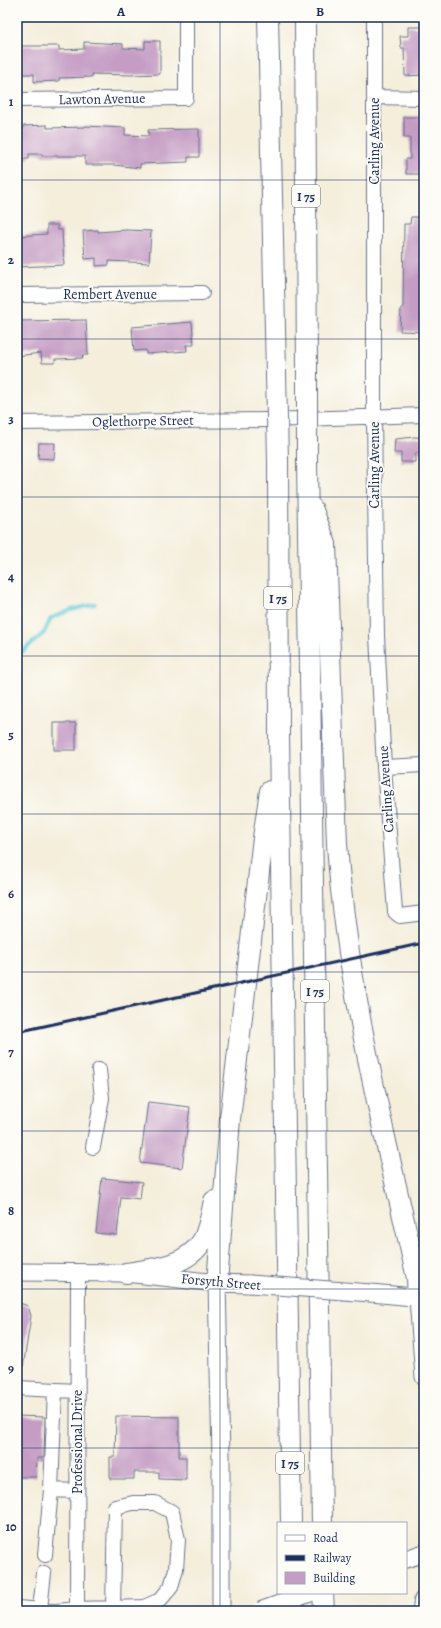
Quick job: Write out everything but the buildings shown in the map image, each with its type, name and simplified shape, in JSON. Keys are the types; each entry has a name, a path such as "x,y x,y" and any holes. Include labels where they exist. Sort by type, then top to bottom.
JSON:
{"highway":[{"name":"I 75","path":"268,17 278,460 279,736 291,1522"},
{"name":"I 75","path":"305,17 307,460 322,1522"},
{"path":"308,496 326,544 337,844 340,884 350,962 366,1049 421,1298"},
{"path":"217,1283 230,1119 263,838 279,736"},
{"path":"126,1273 168,1265 179,1261 195,1250 202,1241 210,1218 230,1119"},
{"path":"292,1594 292,1611"},
{"path":"323,1594 324,1611"},
{"path":"423,1611 424,1601"}],"main road":[{"name":"Forsyth Street","path":"17,1272 126,1273 217,1283 250,1284 421,1298"},
{"path":"217,1283 222,1531 221,1611"},
{"path":"421,1298 424,1377"},
{"path":"407,1559 424,1553"},
{"path":"260,1611 307,1594"}],"street":[{"name":"Lawton Avenue","path":"17,100 186,98 186,17"},
{"name":"Carling Avenue","path":"374,17 374,416 377,636 384,767 395,912 400,916 424,913"},
{"path":"374,97 424,98"},
{"name":"Rembert Avenue","path":"17,295 202,293"},
{"name":"Oglethorpe Street","path":"17,423 269,420 424,415"},
{"path":"384,767 424,765"},
{"path":"93,1147 102,1098 99,1070"},
{"name":"Professional Drive","path":"77,1610 78,1272"},
{"path":"17,1388 78,1391"},
{"path":"45,1555 51,1490 55,1390"},
{"path":"51,1490 77,1491"},
{"path":"17,1608 57,1611 144,1607 160,1600 171,1587 176,1569 178,1540 172,1512 155,1503 133,1503 115,1507 113,1608"},
{"path":"40,1609 44,1572"}],"waterway":[{"path":"17,656 44,633 51,618 71,610 95,604"}],"railway":[{"path":"17,1032 424,943"}]}
